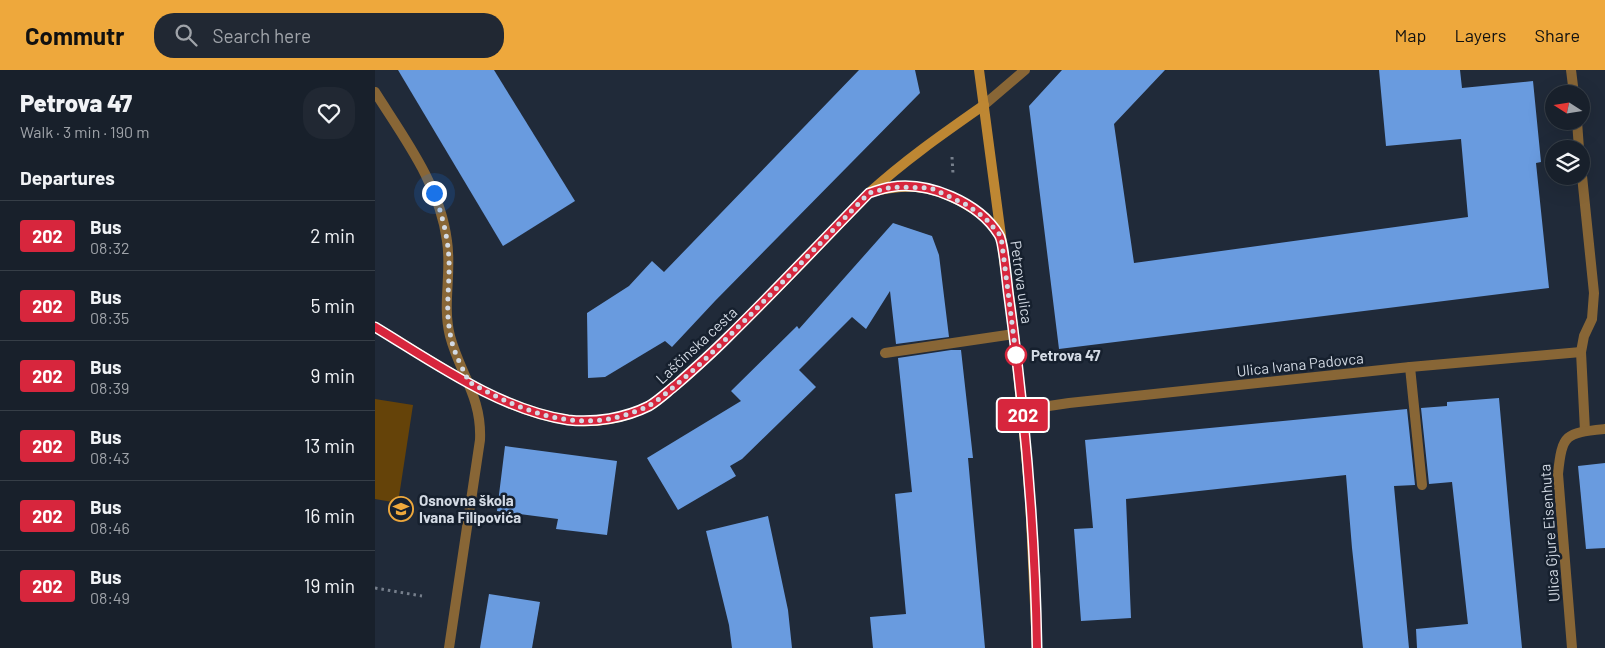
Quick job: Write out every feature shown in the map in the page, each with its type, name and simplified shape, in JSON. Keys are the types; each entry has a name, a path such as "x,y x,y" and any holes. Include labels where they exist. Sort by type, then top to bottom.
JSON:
{"street":[{"name":"Petrova ulica","path":"979,70 1014,334 1022,410 1030,498 1037,648"},
{"path":"985,106 1025,70"},
{"path":"1571,70 1573,85"},
{"path":"375,92 428,178 440,207 449,259 447,316 450,334 477,405 480,426 449,648"},
{"name":"Laščinska cesta","path":"375,327 493,396 521,408 547,416 569,420 595,421 613,418 649,406 700,365 766,300 869,193 930,142 985,106"},
{"path":"1583,185 1594,293 1591,320 1584,336 1581,352 1585,431 1605,430"},
{"path":"869,193 892,187 931,188 967,205 985,218 1001,236"},
{"path":"885,353 1014,334"},
{"name":"Ulica Ivana Padovca","path":"1022,410 1069,403 1410,367 1581,352"},
{"path":"1410,367 1422,485"},
{"name":"Ulica Gjure Eisenhuta","path":"1572,648 1557,474 1559,455 1563,443 1573,434 1585,431"}],"path":[{"path":"951,157 953,175 951,182"},
{"path":"375,588 422,596"}],"shaded area":[{"path":"375,399 413,405 398,503 375,499"}],"building":[{"path":"398,70 494,70 575,201 503,246"},
{"path":"859,70 915,70 920,93 672,347 665,341 605,377 588,378 587,313 629,286 652,261 664,272"},
{"path":"1062,70 1165,70 1114,124 1134,263 1468,217 1461,139 1386,146 1379,70 1460,70 1462,88 1533,81 1541,162 1536,163 1549,288 1059,349 1029,106"},
{"path":"893,223 932,236 939,255 949,337 896,344 890,291 866,329 852,317 799,370 816,387 742,459 730,466 736,476 678,510 647,458 741,401 731,391 797,326 799,329"},
{"path":"961,350 973,458 968,458 985,648 873,648 870,617 906,614 895,494 912,492 898,358"},
{"path":"1499,398 1522,648 1417,648 1416,629 1468,624 1452,482 1429,484 1421,408 1447,406 1447,402"},
{"path":"1407,409 1415,485 1394,486 1409,648 1363,648 1346,475 1126,499 1131,618 1081,621 1074,529 1093,528 1085,440"},
{"path":"505,446 617,461 607,535 556,529 558,519 497,511"},
{"path":"1605,463 1605,548 1586,549 1578,466"},
{"path":"768,516 788,610 792,648 732,648 729,625 706,531"},
{"path":"489,594 540,602 532,648 480,648"}],"bus line":[{"name":"202","path":"375,327 493,396 521,408 569,420 595,421 613,418 649,406 700,365 766,300 869,193 892,187 913,187 931,188 946,194 967,205 985,218 1001,236 1014,334 1030,498 1037,648"}],"place":[{"name":"Petrova 47","path":"1016,355"},
{"name":"Osnovna škola Ivana Filipovića","path":"401,509"}],"route":[{"path":"434,193 440,207 447,240 449,259 447,316 450,334 469,382 493,396 521,408 547,416 569,420 595,421 613,418 649,406 700,365 766,300 869,193 892,187 931,188 946,194 967,205 985,218 1001,236 1016,355"}]}
